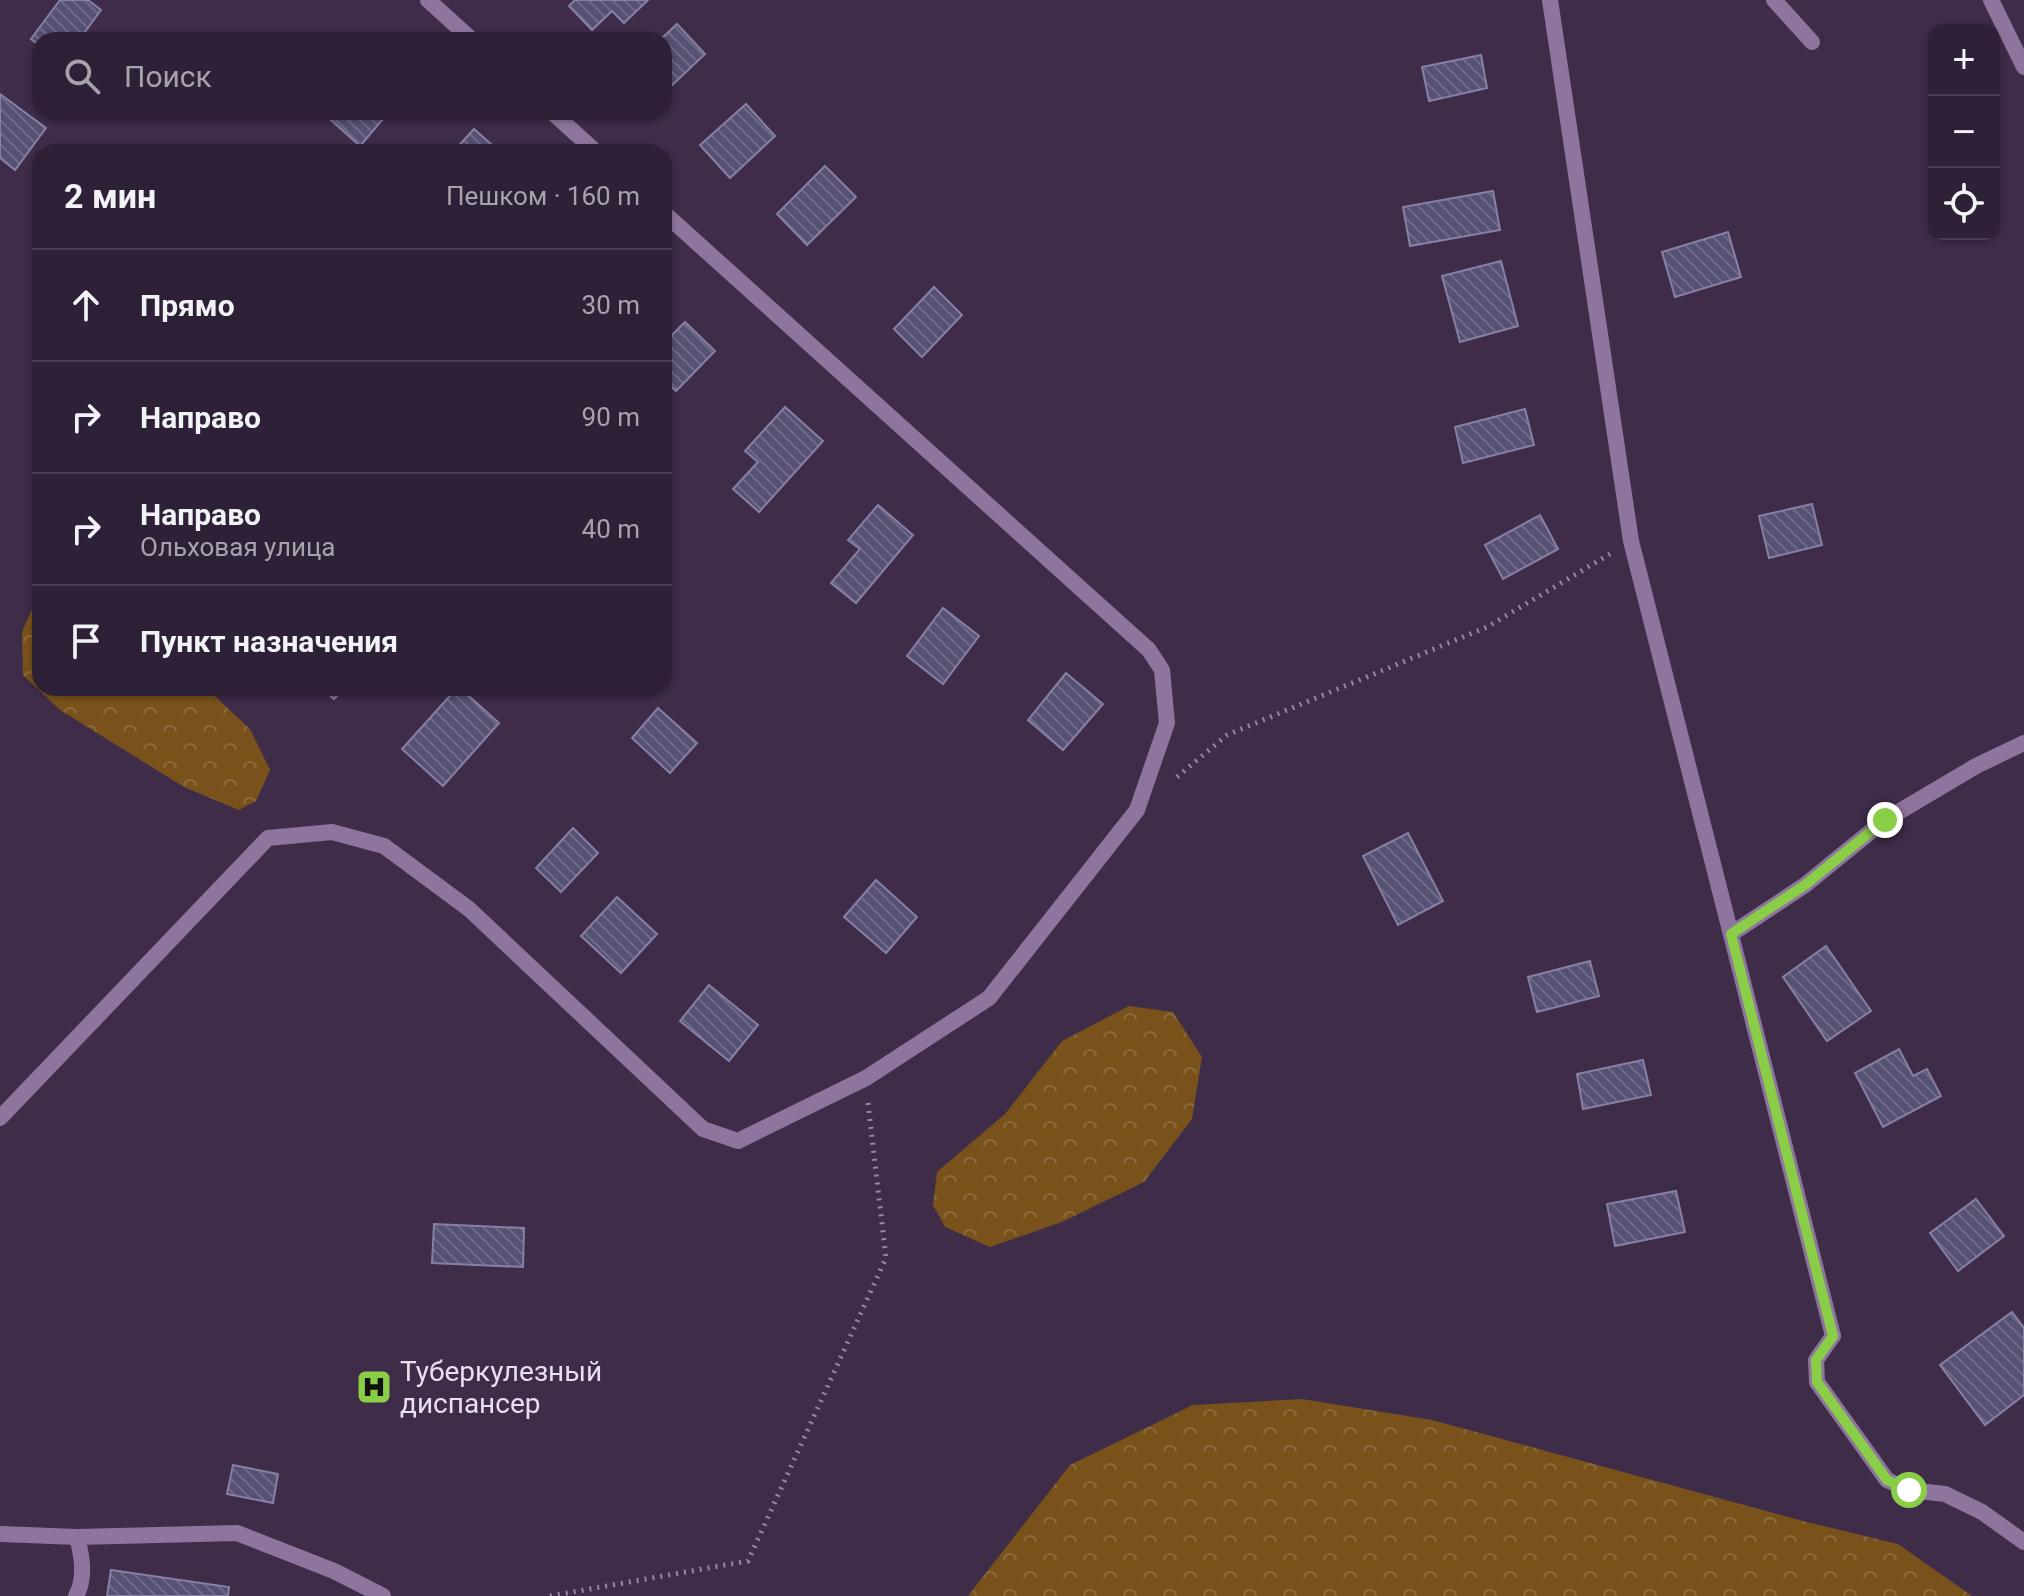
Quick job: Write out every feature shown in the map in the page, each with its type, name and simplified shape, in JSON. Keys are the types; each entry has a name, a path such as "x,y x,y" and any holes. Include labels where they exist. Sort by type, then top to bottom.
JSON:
{"street":[{"path":"428,0 463,32"},
{"path":"1550,0 1631,541 1833,1336 1816,1360 1817,1382 1887,1480 1909,1490 1945,1494 1982,1512 2024,1542"},
{"path":"1774,0 1812,42"},
{"path":"1991,0 2024,67"},
{"path":"561,120 587,144"},
{"path":"0,1118 268,838 332,832 384,846 469,909 703,1129 738,1141 866,1078 989,998 1137,810 1167,723 1162,670 1149,650 672,220"},
{"path":"1731,934 1805,885 1885,820 1976,766 2024,743"},
{"path":"0,1534 77,1537 237,1533 334,1571 383,1596"},
{"path":"76,1596 80,1589 83,1562 77,1537"}],"path":[{"path":"1171,782 1227,735 1487,627 1631,541"},
{"path":"550,1596 748,1561 886,1258 866,1078"}],"green space":[{"path":"32,609 32,684 23,675 22,632"},
{"path":"45,696 215,696 250,729 270,770 256,801 239,810 184,787 60,710"},
{"path":"1129,1006 1173,1012 1202,1057 1192,1119 1144,1182 1062,1222 990,1247 945,1227 933,1205 937,1172 1005,1114 1062,1041"},
{"path":"1302,1399 1432,1420 1898,1544 1972,1596 968,1596 1070,1465 1193,1405"}],"building":[{"path":"60,0 88,0 101,10 85,32 36,32"},
{"path":"575,0 648,0 624,23 612,11 592,30 569,6"},
{"path":"677,24 705,54 672,85 672,32 668,32"},
{"path":"1481,55 1487,88 1429,101 1422,67"},
{"path":"0,94 46,128 15,170 0,158"},
{"path":"746,104 775,136 730,178 700,145"},
{"path":"331,120 382,120 362,144 358,144"},
{"path":"474,129 491,144 460,144"},
{"path":"825,166 856,197 807,245 777,214"},
{"path":"1493,191 1500,230 1410,246 1403,207"},
{"path":"1728,232 1741,277 1675,297 1662,252"},
{"path":"1501,261 1518,326 1460,342 1442,276"},
{"path":"934,287 962,315 922,357 894,329"},
{"path":"685,322 715,351 676,391 672,387 672,335"},
{"path":"785,407 823,441 759,512 733,489 758,462 745,451"},
{"path":"1525,409 1534,445 1463,463 1455,427"},
{"path":"1812,504 1822,545 1769,558 1759,516"},
{"path":"878,505 913,535 856,603 831,583 860,549 848,540"},
{"path":"1540,515 1558,549 1503,579 1485,545"},
{"path":"943,608 979,636 943,684 907,656"},
{"path":"1066,673 1103,704 1063,750 1028,720"},
{"path":"450,696 469,696 499,723 443,786 402,749"},
{"path":"658,708 697,743 670,773 632,738"},
{"path":"573,828 598,853 561,892 536,868"},
{"path":"1408,833 1443,901 1398,925 1363,856"},
{"path":"876,880 917,917 886,953 844,917"},
{"path":"617,897 657,934 621,973 581,936"},
{"path":"1826,946 1871,1011 1827,1041 1783,977"},
{"path":"1590,961 1599,996 1537,1012 1528,977"},
{"path":"709,985 758,1025 729,1061 680,1021"},
{"path":"1899,1049 1913,1076 1927,1069 1941,1096 1883,1127 1855,1073"},
{"path":"1643,1060 1651,1095 1583,1109 1577,1074"},
{"path":"1676,1191 1685,1232 1615,1246 1607,1204"},
{"path":"1976,1199 2004,1236 1958,1271 1930,1233"},
{"path":"434,1224 524,1228 523,1267 432,1263"},
{"path":"2012,1312 2024,1328 2024,1395 1985,1425 1940,1365"},
{"path":"233,1465 278,1474 273,1503 227,1494"},
{"path":"111,1570 229,1587 228,1596 107,1596"}],"place":[{"name":"Туберкулезный диспансер","path":"374,1387"}],"route":[{"path":"1885,820 1805,885 1731,934 1833,1336 1816,1360 1817,1382 1887,1480 1909,1490"}]}
